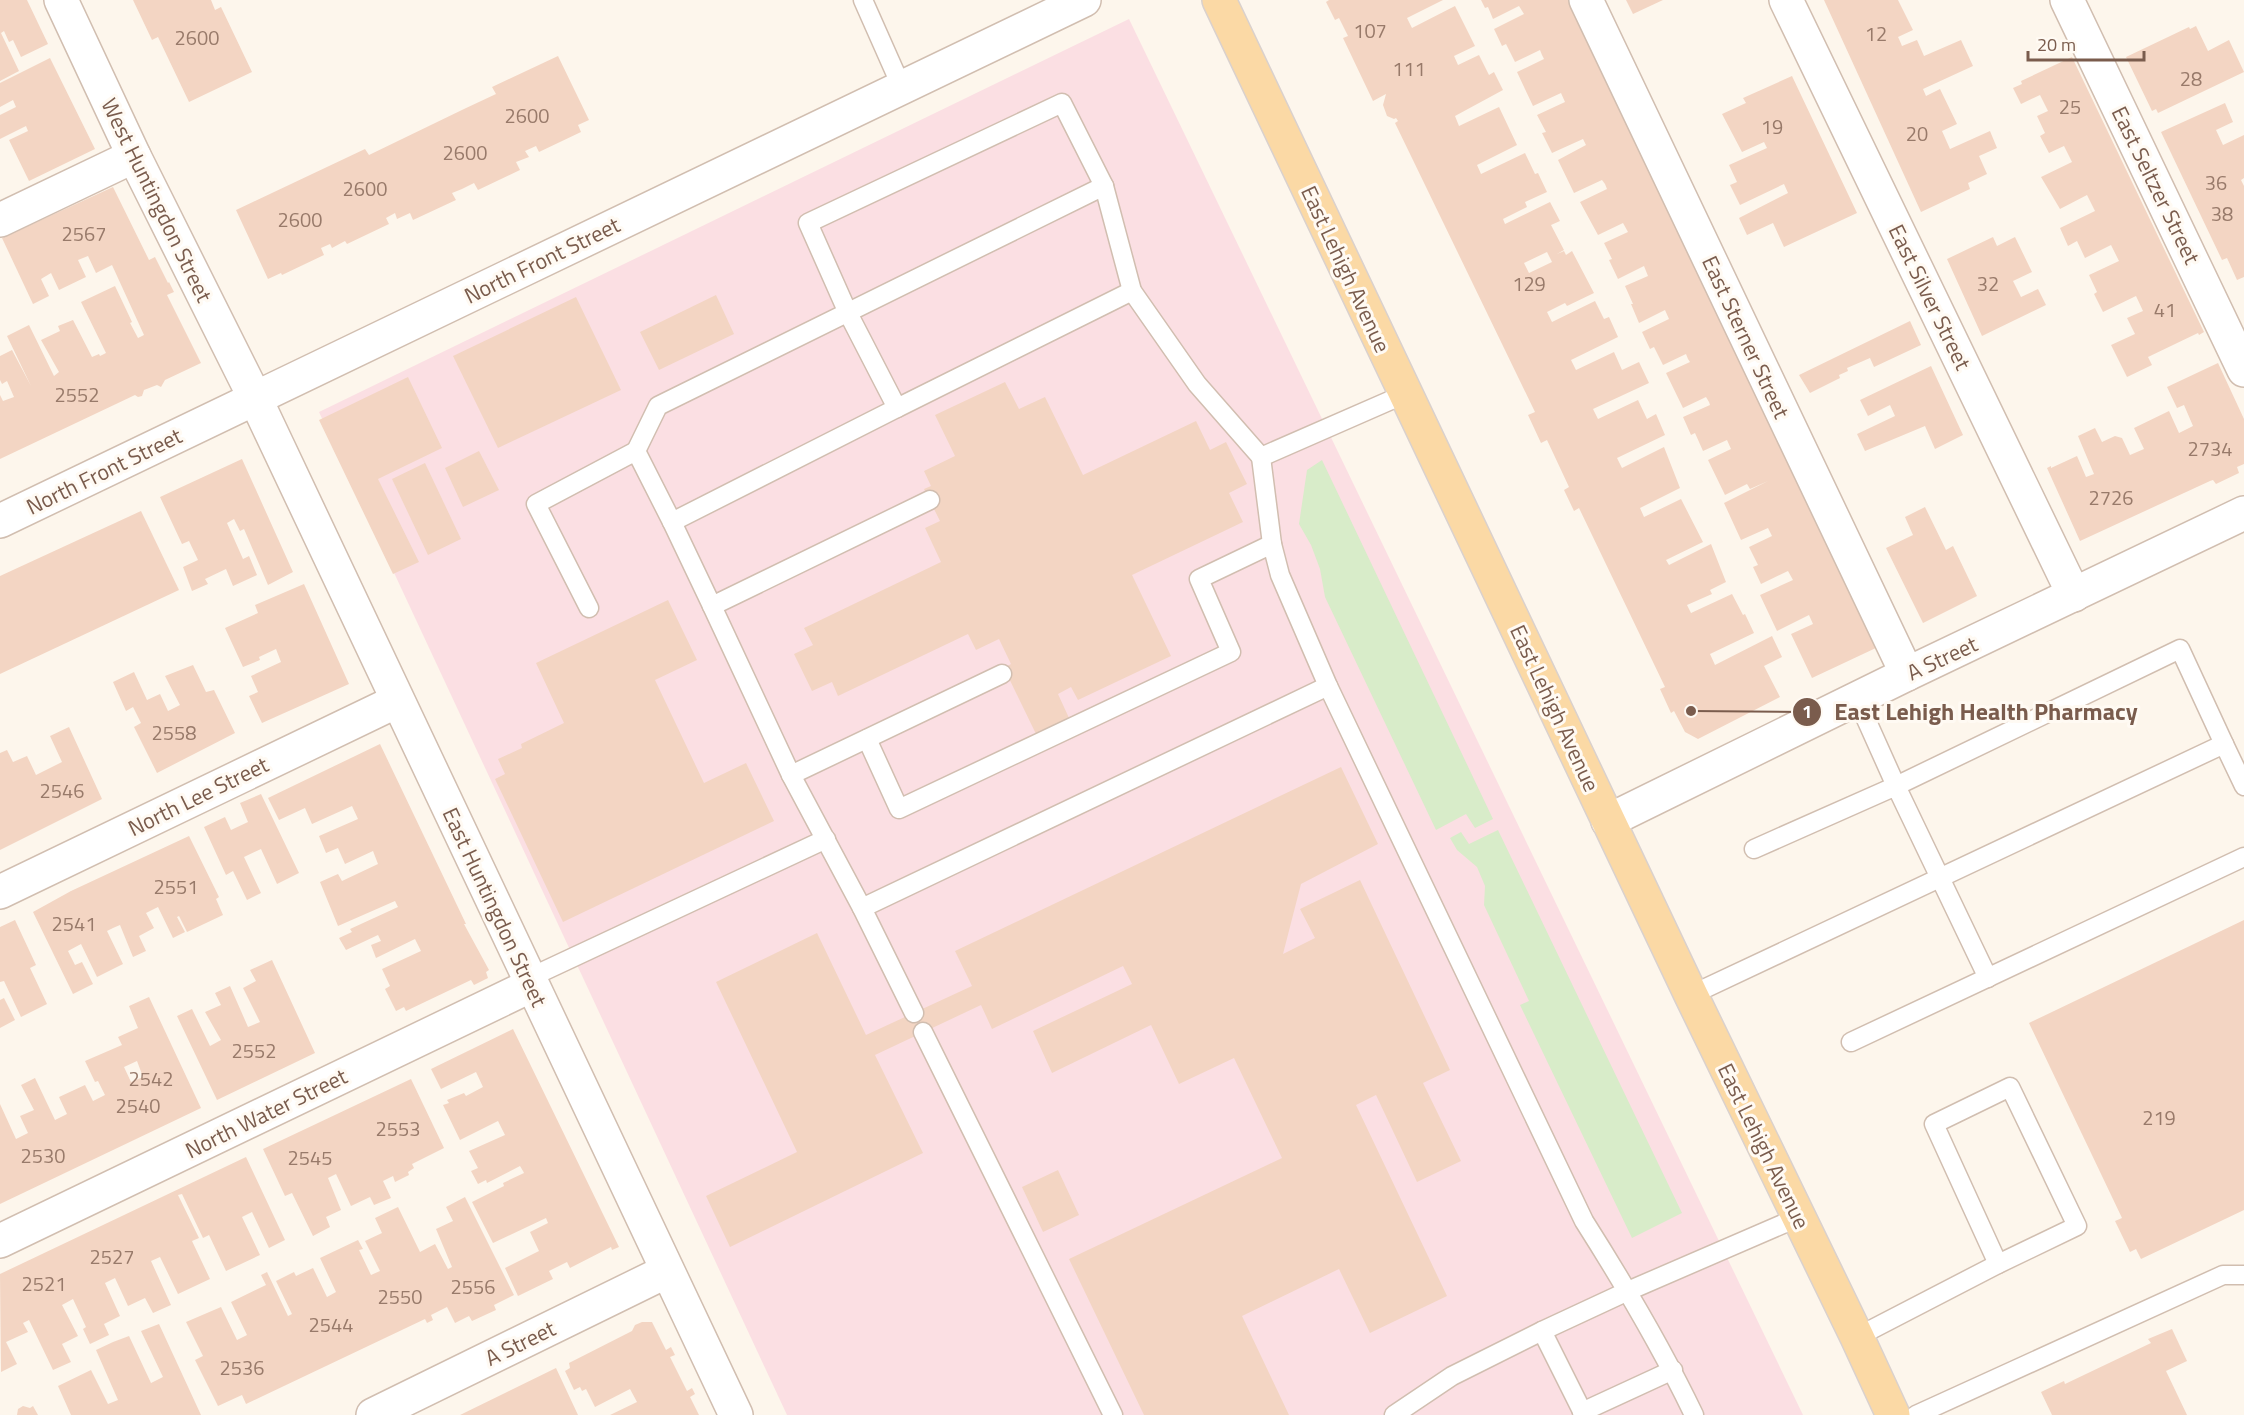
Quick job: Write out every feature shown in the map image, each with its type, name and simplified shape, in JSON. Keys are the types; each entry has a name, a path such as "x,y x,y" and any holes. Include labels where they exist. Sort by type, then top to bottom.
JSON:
{"main road":[{"name":"East Lehigh Avenue","path":"1218,0 1893,1415"}],"street":[{"name":"West Huntingdon Street","path":"61,0 134,156 255,398"},
{"name":"North Front Street","path":"0,520 1084,0"},
{"name":"East Sterner Street","path":"1586,0 1907,674"},
{"name":"East Silver Street","path":"1786,0 2074,595"},
{"name":"East Seltzer Street","path":"2067,0 2244,370"},
{"path":"0,220 134,156"},
{"name":"East Huntingdon Street","path":"255,398 736,1415"},
{"name":"A Street","path":"1608,821 1907,674 2244,513"},
{"name":"North Lee Street","path":"0,892 397,701"},
{"name":"North Water Street","path":"0,1241 531,982"},
{"name":"A Street","path":"373,1415 667,1271"}],"lane":[{"path":"863,0 902,88"},
{"path":"897,408 848,313 808,223 1062,103 1104,186 1132,291 1197,384 1261,457 1272,544 1280,575 1328,686 1584,1221 1628,1291 1673,1370 1694,1415"},
{"path":"589,608 536,504 636,451 658,405 1104,186"},
{"path":"672,522 1132,291"},
{"path":"1261,457 1406,394"},
{"path":"636,451 672,522 791,775 862,908 914,1013"},
{"path":"712,606 930,500"},
{"path":"867,739 899,809 1230,652 1199,579 1272,544"},
{"path":"1754,849 1896,786 2180,649 2244,786"},
{"path":"791,775 1002,674"},
{"path":"862,908 1328,686"},
{"path":"1857,699 1988,978"},
{"path":"1691,995 2224,744"},
{"path":"531,982 578,955 825,839"},
{"path":"1851,1042 2244,857"},
{"path":"923,1032 1113,1415"},
{"path":"1857,1337 2077,1226 2010,1087 1934,1124 1998,1264"},
{"path":"1394,1415 1452,1376 1542,1331 1798,1217"},
{"path":"1916,1415 2223,1275 2244,1275"},
{"path":"1542,1331 1583,1413 1673,1370"}],"shaded area":[{"path":"1129,19 1803,1415 787,1415 319,412"}],"green space":[{"path":"1322,460 1493,819 1475,828 1466,814 1436,830 1325,597 1320,569 1311,545 1299,524 1307,470"},
{"path":"1498,830 1682,1213 1632,1238 1520,1005 1529,1001 1484,905 1485,886 1477,867 1457,850 1450,838 1461,832 1469,844"}],"building":[{"path":"0,0 27,0 48,44 21,57 13,40 9,42 4,31 1,33 19,71 0,81"},
{"path":"133,0 211,0 215,10 221,7 252,72 189,102 158,37 152,40"},
{"path":"1329,0 1443,0 1407,18 1412,28 1455,6 1475,46 1454,56 1458,65 1479,55 1489,75 1494,72 1503,90 1455,116 1459,126 1499,107 1517,145 1477,165 1481,174 1525,153 1535,174 1538,173 1547,192 1525,202 1527,207 1503,219 1505,224 1550,202 1560,221 1551,225 1564,250 1557,254 1564,251 1566,255 1572,251 1594,293 1567,306 1565,303 1547,312 1552,322 1595,301 1604,319 1609,317 1618,337 1571,360 1576,370 1614,352 1622,370 1639,362 1649,383 1593,409 1598,419 1638,400 1647,419 1656,414 1665,435 1617,458 1622,468 1664,447 1680,488 1640,508 1644,517 1681,499 1703,542 1666,560 1669,565 1711,544 1726,582 1710,590 1712,594 1687,605 1691,613 1732,594 1754,633 1710,654 1715,665 1772,636 1782,657 1764,666 1780,697 1698,739 1685,732 1674,711 1671,713 1660,689 1665,687 1579,508 1574,511 1564,490 1569,487 1547,440 1541,443 1528,415 1535,412 1395,123 1398,121 1396,118 1387,116 1383,105 1386,94 1373,101 1343,38 1348,36 1339,18 1335,20 1326,2","holes":["1547,252 1552,262 1529,273 1524,263"]},
{"path":"1481,0 1573,0 1878,647 1812,678 1791,634 1813,624 1809,615 1777,631 1760,595 1793,580 1788,571 1761,584 1753,567 1758,565 1749,547 1772,536 1768,528 1741,540 1724,503 1768,481 1750,489 1747,484 1725,495 1708,460 1731,449 1727,440 1703,451 1695,433 1691,435 1683,417 1710,405 1709,402 1706,397 1683,408 1666,373 1690,362 1686,354 1663,365 1654,347 1650,349 1642,332 1669,319 1665,310 1639,323 1631,304 1633,304 1625,286 1648,276 1644,266 1618,279 1609,260 1612,259 1604,243 1628,232 1623,223 1598,235 1580,202 1607,189 1605,184 1602,180 1574,193 1558,160 1586,145 1583,139 1552,153 1542,133 1546,132 1537,115 1565,102 1561,93 1533,106 1517,72 1544,59 1540,50 1515,62 1506,44 1502,46 1494,29 1524,14 1519,6 1493,19 1488,7 1485,8"},
{"path":"1626,0 1663,0 1633,14"},
{"path":"1824,0 1898,0 1913,30 1898,37 1902,46 1917,40 1924,56 1961,40 1973,66 1923,89 1926,96 1940,89 1957,124 1942,131 1950,149 1990,131 1997,148 1979,156 1987,174 1968,183 1970,189 1921,212"},
{"path":"2196,26 2208,51 2229,40 2244,72 2158,113 2156,109 2152,111 2126,57 2189,27 2190,29"},
{"path":"558,56 589,120 578,125 581,132 539,152 536,146 525,151 529,157 516,162 520,170 478,190 474,183 452,193 456,200 413,220 410,213 397,219 395,213 386,218 389,224 347,244 345,241 332,248 330,244 321,248 324,255 282,275 281,273 268,279 236,210 365,149 369,155 496,94 492,87"},
{"path":"2072,57 2204,332 2148,357 2152,365 2127,377 2111,345 2135,334 2127,318 2143,311 2136,296 2103,312 2094,294 2097,292 2089,275 2119,261 2111,245 2085,258 2077,241 2068,246 2060,228 2095,211 2087,195 2060,209 2041,177 2072,162 2064,146 2049,153 2040,136 2045,133 2037,116 2048,111 2040,95 2021,104 2013,88 2022,84 2021,81"},
{"path":"50,58 95,149 29,181 9,140 28,131 26,126 0,139 0,115 16,107 13,100 0,107 0,83"},
{"path":"1792,76 1857,213 1784,247 1773,223 1747,235 1739,218 1788,193 1784,184 1740,205 1730,185 1737,182 1729,165 1767,148 1764,142 1742,152 1722,114 1746,103 1743,98"},
{"path":"2225,103 2233,122 2216,130 2223,145 2244,135 2244,178 2241,180 2244,186 2244,277 2237,280 2227,258 2222,260 2161,132"},
{"path":"113,187 149,260 155,257 174,292 167,295 201,363 165,380 161,387 157,385 144,390 142,396 135,395 0,459 0,395 3,401 14,397 7,381 2,384 0,380 0,356 12,350 31,386 7,336 29,325 54,376 59,372 41,340 60,331 58,326 73,320 92,357 99,354 100,356 106,353 81,302 115,286 138,338 144,335 112,265 96,273 88,256 78,260 86,277 59,290 51,273 41,279 49,296 33,304 2,238"},
{"path":"1993,237 1997,246 2015,237 2032,272 2013,281 2021,297 2038,289 2046,305 1982,336 1947,259"},
{"path":"716,295 734,334 659,370 640,332"},
{"path":"576,297 621,390 498,448 453,356"},
{"path":"1910,321 1921,345 1874,367 1870,358 1847,368 1848,371 1839,375 1840,378 1810,393 1799,375"},
{"path":"2218,363 2244,419 2244,464 2237,467 2239,473 2216,484 2213,480 2210,481 2080,541 2047,468 2077,456 2086,477 2094,474 2078,436 2095,428 2102,442 2115,436 2122,438 2130,455 2144,449 2134,428 2169,411 2179,433 2193,426 2184,405 2177,408 2167,387"},
{"path":"1931,366 1963,435 1935,449 1925,426 1865,451 1857,434 1895,416 1890,405 1868,416 1860,400"},
{"path":"408,377 442,448 378,479 419,562 393,574 319,420"},
{"path":"1005,382 1019,409 1045,397 1083,475 1196,421 1210,450 1226,442 1247,484 1229,493 1243,522 1132,575 1171,656 1078,700 1071,687 1058,694 1069,718 1036,734 1004,668 1011,664 999,639 976,650 968,634 838,696 832,682 812,691 794,654 813,645 804,628 941,562 925,528 940,521 924,489 931,486 924,471 955,456 935,415"},
{"path":"479,451 499,490 463,507 445,468"},
{"path":"242,459 293,572 268,585 244,529 240,531 234,519 227,523 243,559 249,556 257,575 233,586 226,569 205,579 208,584 192,591 183,567 198,560 189,541 182,544 160,497"},
{"path":"425,463 461,539 428,555 392,479"},
{"path":"1925,507 1946,550 1953,546 1977,596 1923,623 1886,548 1913,535 1905,517"},
{"path":"141,511 179,590 0,674 0,576"},
{"path":"304,584 349,684 262,723 249,696 258,692 251,676 281,662 276,649 259,657 260,660 243,667 225,628 258,613 255,605"},
{"path":"668,600 697,660 655,680 704,783 746,763 774,821 563,922 495,779 505,774 498,759 522,748 521,744 564,723 536,663"},
{"path":"193,665 206,692 214,690 235,733 157,773 134,727 141,723 133,707 126,711 113,682 134,672 147,700 160,694 168,711 180,705 165,676"},
{"path":"69,727 102,799 0,850 0,753 7,750 13,762 27,756 36,775 62,762 50,736"},
{"path":"380,744 466,924 464,924 489,970 486,972 488,978 474,985 471,980 406,1011 404,1007 396,1011 385,989 390,986 382,969 421,951 415,939 376,958 371,945 381,941 378,935 346,950 339,938 352,932 350,929 398,907 395,901 338,926 320,882 338,874 342,881 378,864 373,851 345,864 338,848 326,853 319,836 358,819 352,806 312,824 305,808 279,820 268,798"},
{"path":"1341,767 1378,844 1301,884 1283,954 1315,938 1300,909 1360,880 1450,1070 1423,1083 1461,1161 1417,1182 1376,1095 1356,1105 1447,1296 1370,1333 1339,1269 1242,1316 1289,1415 1144,1415 1069,1259 1282,1158 1234,1058 1179,1084 1151,1025 1052,1073 1033,1031 1132,984 1123,966 992,1029 981,1005 875,1055 923,1153 730,1247 706,1196 797,1152 716,982 817,933 866,1035 972,986 955,951"},
{"path":"261,794 299,873 277,884 261,849 244,857 261,893 247,900 233,871 226,875 204,827 225,817 231,830 248,822 240,803"},
{"path":"189,836 219,897 216,899 223,915 187,932 179,916 177,917 185,932 173,938 158,907 146,913 154,928 139,936 146,951 133,957 120,925 113,928 107,931 123,964 97,977 81,944 68,951 75,965 82,962 93,984 73,994 33,912 71,891"},
{"path":"15,920 36,965 30,968 47,1004 21,1017 4,981 0,982 0,927"},
{"path":"2244,920 2244,1210 2141,1259 2136,1249 2130,1252 2115,1221 2122,1218 2029,1023"},
{"path":"272,960 315,1053 217,1100 177,1016 192,1009 210,1046 221,1040 205,1012 221,1005 215,993 230,986 248,1027 260,1022 243,988 256,981 250,970"},
{"path":"149,997 201,1108 0,1204 0,1104 16,1139 28,1133 20,1116 34,1110 21,1085 35,1078 55,1120 67,1114 59,1097 85,1085 93,1101 105,1095 98,1081 95,1082 85,1061 122,1045 118,1037 138,1028 129,1006","holes":["137,1061 143,1077 131,1082 124,1067"]},
{"path":"4,998 15,1020 0,1028 0,1000"},
{"path":"513,1029 619,1247 612,1250 611,1247 570,1268 567,1262 549,1271 553,1279 518,1296 505,1268 539,1251 530,1232 548,1223 546,1218 493,1243 472,1202 524,1173 520,1166 487,1183 486,1180 478,1184 471,1171 478,1168 469,1151 505,1135 498,1121 460,1140 443,1105 449,1103 447,1100 464,1093 466,1096 483,1087 476,1072 441,1089 431,1069"},
{"path":"411,1079 444,1148 412,1164 414,1168 408,1172 409,1175 395,1182 393,1176 383,1181 391,1198 374,1205 370,1197 351,1206 336,1174 328,1178 341,1210 326,1217 330,1227 313,1236 292,1193 285,1196 263,1149"},
{"path":"246,1157 285,1240 269,1248 252,1212 242,1217 260,1255 226,1271 209,1235 203,1238 182,1194 178,1195 199,1238 192,1241 210,1279 178,1294 160,1257 151,1261 171,1305 153,1313 145,1298 128,1306 115,1278 105,1283 120,1316 104,1324 109,1335 90,1344 83,1329 86,1327 73,1299 62,1305 78,1336 62,1344 71,1362 53,1370 29,1320 23,1323 28,1332 6,1342 17,1364 1,1372 0,1274"},
{"path":"1058,1170 1079,1215 1043,1232 1022,1187"},
{"path":"465,1197 514,1295 494,1305 496,1310 472,1321 469,1316 455,1323 447,1307 431,1315 433,1320 427,1323 425,1319 246,1404 242,1395 218,1406 195,1360 203,1356 186,1322 221,1307 237,1340 247,1335 231,1302 266,1285 261,1275 267,1272 288,1316 292,1314 276,1281 294,1272 296,1276 313,1268 327,1297 336,1292 320,1258 358,1240 363,1249 359,1250 371,1275 380,1271 365,1241 382,1233 375,1218 398,1207 420,1252 435,1244 448,1269 452,1267 436,1229 453,1221 446,1207"},
{"path":"652,1322 666,1350 671,1347 675,1355 670,1357 687,1391 692,1388 695,1394 690,1397 699,1415 610,1415 637,1402 630,1389 595,1407 586,1389 582,1391 580,1387 574,1390 565,1371 570,1368 569,1363 632,1331 635,1325"},
{"path":"159,1324 201,1415 71,1415 58,1386 91,1370 108,1404 118,1400 96,1350 113,1342 129,1336 151,1383 163,1377 141,1331"},
{"path":"2172,1329 2187,1361 2166,1371 2187,1415 2052,1415 2041,1392 2064,1381 2065,1384 2151,1343 2148,1339"},
{"path":"556,1368 578,1415 460,1415 505,1393"},
{"path":"23,1406 30,1408 33,1406 38,1415 17,1415 18,1409"}],"place":[{"name":"East Lehigh Health Pharmacy","path":"1691,711"}]}
